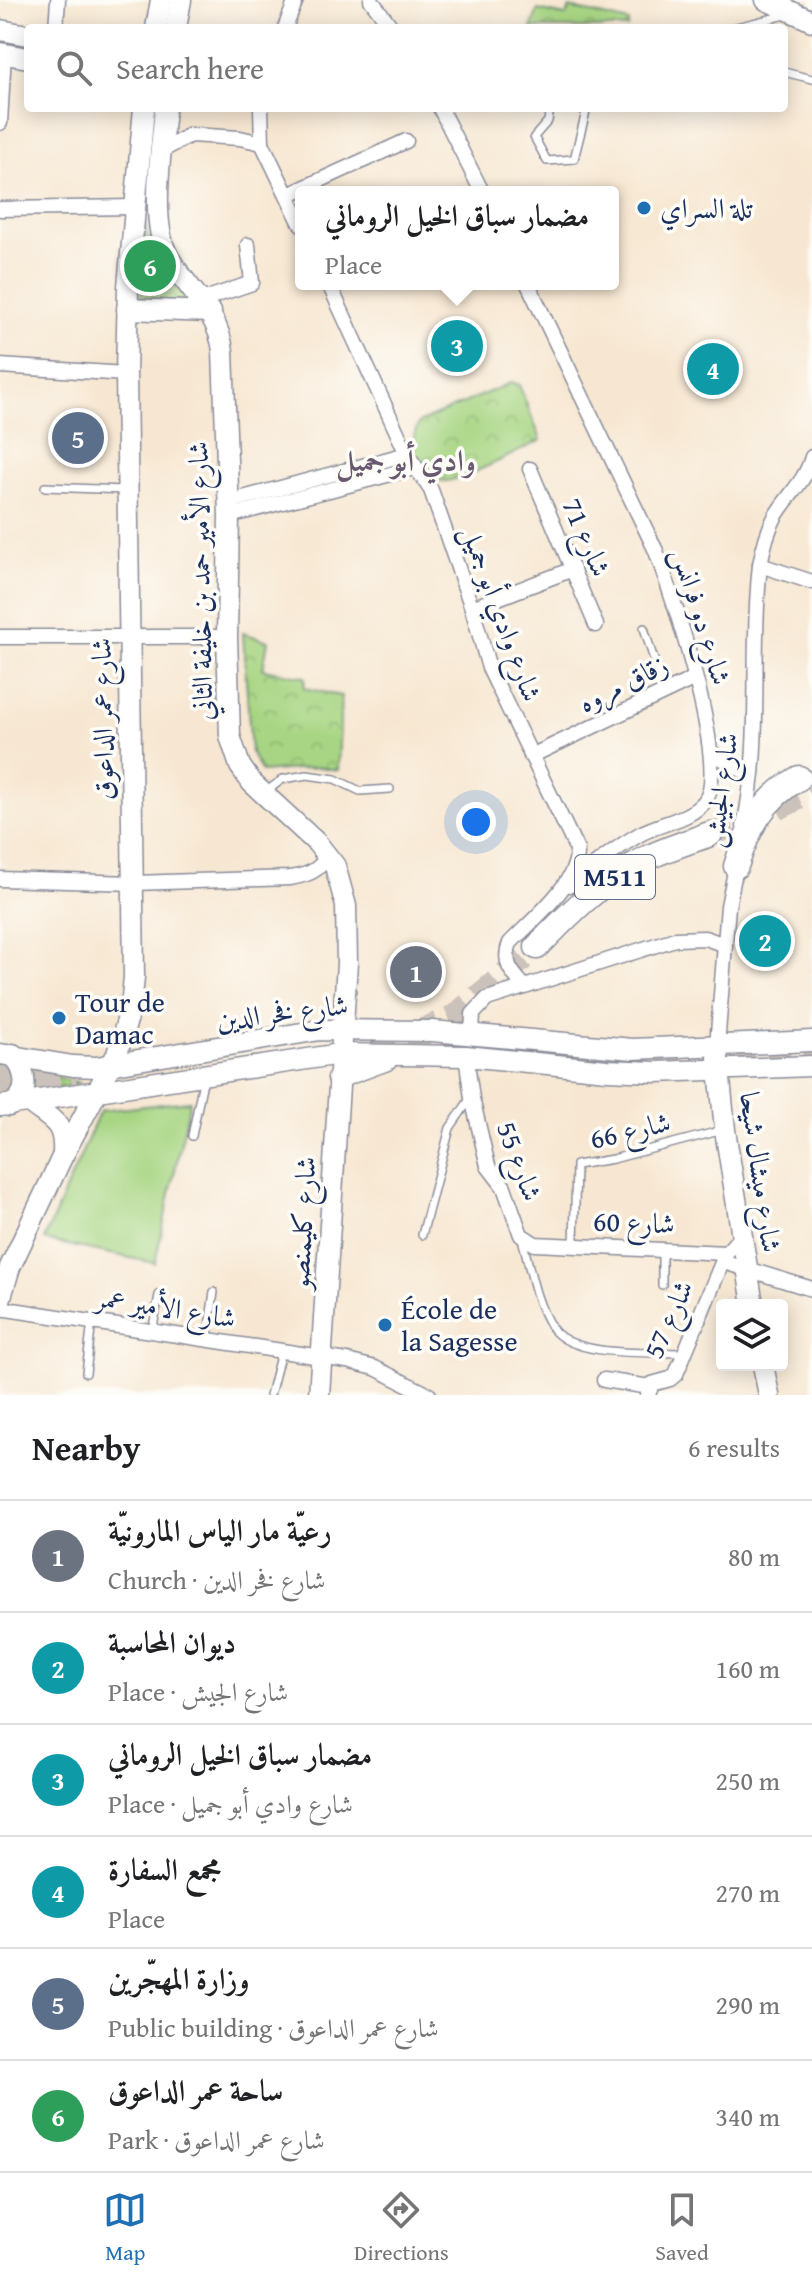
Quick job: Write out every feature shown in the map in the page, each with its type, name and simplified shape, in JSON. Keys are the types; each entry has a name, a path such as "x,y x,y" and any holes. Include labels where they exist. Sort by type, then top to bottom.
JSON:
{"highway":[{"path":"736,866 748,833 762,810 782,788 799,778"},
{"name":"M511","path":"537,947 575,908 616,876 640,862 710,834"}],"street":[{"path":"56,24 58,0"},
{"path":"157,24 161,0"},
{"path":"177,24 181,0"},
{"path":"287,24 296,0"},
{"path":"371,0 389,24"},
{"path":"766,0 804,17"},
{"path":"0,30 24,34"},
{"path":"0,123 2,54 24,57"},
{"name":"شارع عمر الداعوق","path":"0,1300 10,1267 110,1065 131,1007 134,883 126,374 127,309 144,112"},
{"name":"شارع الأمير حمد بن خليفة الثاني","path":"165,112 158,221 162,242 219,327 223,351 228,509 227,637 232,744 240,766 262,794 328,855 341,878 346,906 347,963 340,1054"},
{"path":"261,112 262,143 295,211"},
{"path":"442,112 479,186"},
{"path":"161,151 190,135 240,138 262,143"},
{"path":"308,186 406,141"},
{"path":"288,195 295,192"},
{"path":"0,209 135,207"},
{"path":"127,309 207,306 252,283 248,245"},
{"name":"شارع وادي أبو جميل","path":"332,290 407,454 431,490 472,608 489,668 577,850 573,873 510,943 508,966 525,987"},
{"name":"شارع دو فرانس","path":"531,290 651,538 671,591 711,752 711,783 705,802 692,812 641,833 599,861 548,904"},
{"path":"0,366 126,374"},
{"path":"228,509 407,454"},
{"name":"شارع الجيش","path":"717,1046 739,823 752,787 760,565 764,541 776,516 804,477 812,457"},
{"path":"228,509 414,468"},
{"name":"شارع 71","path":"530,469 596,625"},
{"path":"760,565 812,582"},
{"path":"472,608 573,569"},
{"path":"0,637 227,637"},
{"name":"زقاق مروه","path":"531,756 695,678"},
{"path":"711,752 742,770"},
{"path":"0,879 134,883 290,878 315,871 323,865 328,855"},
{"path":"472,1034 473,1014 481,1003 525,987 675,939 705,938 725,945"},
{"name":"شارع فخر الدين","path":"6,1054 73,1066 110,1065 320,1030 472,1034 633,1049 812,1041"},
{"name":"شارع ميشال شيحا","path":"717,1046 725,1130 752,1299"},
{"path":"338,1078 413,1053"},
{"path":"4,1106 22,1096 25,1084 24,1071 6,1054"},
{"name":"شارع فخر الدين","path":"4,1106 340,1054 466,1056 619,1071 719,1071 812,1066"},
{"name":"شارع كليمنصو","path":"319,1395 340,1054"},
{"name":"شارع 55","path":"466,1056 488,1166 502,1182 521,1235"},
{"path":"30,1103 59,1125 63,1136 63,1155"},
{"name":"شارع 60","path":"521,1235 535,1244 662,1248 725,1257"},
{"path":"725,1257 740,1237"},
{"name":"شارع 57","path":"604,1380 649,1391 674,1377 725,1257 812,1289"},
{"name":"شارع الأمير عمر","path":"0,1308 323,1356 375,1368 429,1395"},
{"path":"764,1371 769,1395"}],"lane":[{"path":"758,24 804,17"},
{"path":"788,73 812,79"},
{"path":"549,112 548,121 534,137 547,161 574,159 586,112"},
{"path":"45,487 127,491"},
{"path":"644,628 664,692"},
{"path":"262,794 283,779 307,775 335,779 360,791 390,789"},
{"path":"192,1136 204,1076"},
{"path":"422,1235 450,1128 472,1098"},
{"name":"شارع 66","path":"574,1246 576,1165 613,1159 725,1130"},
{"path":"521,1235 543,1309 553,1329 564,1339 578,1346 601,1350 685,1353"},
{"path":"662,1248 662,1285"},
{"path":"207,1341 214,1292"},
{"path":"152,1333 159,1295"},
{"path":"86,1373 92,1321"},
{"path":"270,1395 281,1352"}],"green space":[{"path":"570,8 629,22 533,24 538,10 566,16"},
{"path":"145,222 158,263 185,296 183,302 145,302 141,297"},
{"path":"512,382 519,385 541,440 463,477 443,481 426,473 416,458 414,448 420,422"},
{"path":"243,633 268,641 263,669 305,677 304,688 341,696 338,770 319,767 262,772 251,753"},
{"path":"0,1066 12,1075 14,1091 0,1101"},
{"path":"26,1068 79,1083 26,1098"},
{"path":"190,1101 155,1263 44,1240 100,1111"}],"tunnel":[{"path":"710,834 812,792"},
{"path":"416,1033 455,1016 537,947"},
{"path":"371,1046 494,1048 657,1060 812,1051"},
{"path":"0,1073 74,1072"},
{"path":"0,1092 77,1087"}],"place":[{"name":"تلة السراي","path":"644,208"},
{"name":"ساحة عمر الداعوق","path":"150,266"},
{"name":"مضمار سباق الخيل الروماني","path":"457,346"},
{"name":"مجمع السفارة","path":"713,369"},
{"name":"وزارة المهجّرين","path":"78,438"},
{"name":"ديوان المحاسبة","path":"765,941"},
{"name":"رعيّة مار الياس المارونيّة","path":"416,972"},
{"name":"Tour de Damac","path":"59,1018"},
{"name":"École de la Sagesse","path":"385,1325"}],"district":[{"name":"وادي أبو جميل","path":"406,461"}]}
